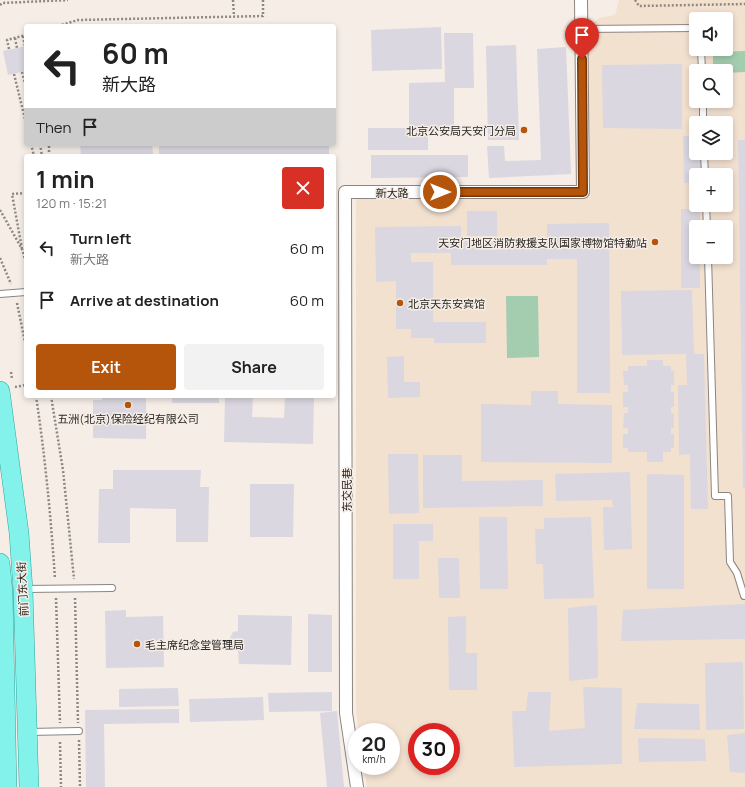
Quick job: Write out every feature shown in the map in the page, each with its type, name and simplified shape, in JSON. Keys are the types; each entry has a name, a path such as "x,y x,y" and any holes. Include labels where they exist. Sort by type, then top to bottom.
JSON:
{"main road":[{"name":"前门东大街","path":"7,389 20,532 29,787"},
{"name":"前门东大街","path":"0,564 3,593 7,787"}],"street":[{"name":"新大路","path":"345,192 583,192 581,0"},
{"name":"东交民巷","path":"345,192 346,713 357,787"}],"lane":[{"path":"582,29 689,28"},
{"path":"708,264 715,496 728,496 730,562 737,573 745,596"},
{"path":"0,294 24,292"},
{"path":"23,590 112,588"},
{"path":"27,732 79,731"}],"path":[{"path":"0,5 2,3 68,0"},
{"path":"234,0 234,16"},
{"path":"65,24 78,20 263,16 263,0"},
{"path":"635,0 639,6 745,4"},
{"path":"9,49 7,40 24,35"},
{"path":"15,38 17,48"},
{"path":"22,72 24,80"},
{"path":"14,74 24,115"},
{"path":"24,193 12,194 24,256"},
{"path":"0,210 22,249"},
{"path":"7,389 24,385"}],"shaded area":[{"path":"619,0 745,0 745,787 367,787 365,775 400,775 400,723 358,723 356,713 356,199 590,197 587,37 591,25 599,18 615,15"}],"green space":[{"path":"733,51 745,51 745,72 733,73 733,64 713,64 713,56 733,56"},
{"path":"506,296 538,296 539,357 507,358"}],"building":[{"path":"441,27 442,69 372,71 371,30"},
{"path":"444,33 473,33 474,88 454,88 454,128 428,128 428,150 368,150 368,128 409,128 409,83 445,82"},
{"path":"516,45 519,140 488,140 486,46"},
{"path":"24,46 24,71 8,75 3,51"},
{"path":"566,47 571,174 489,178 487,146 504,146 505,161 541,160 537,49"},
{"path":"682,64 682,129 603,128 602,65"},
{"path":"683,136 689,136 689,160 701,160 701,168 689,168 689,183 684,183"},
{"path":"738,140 745,140 745,488 743,488"},
{"path":"80,146 152,146 153,154 81,154"},
{"path":"159,146 329,146 329,154 159,154"},
{"path":"371,155 468,155 468,177 371,178"},
{"path":"681,209 689,209 689,212 700,212 700,220 689,220 689,264 700,264 700,288 681,288"},
{"path":"467,211 497,211 497,236 467,236"},
{"path":"609,223 610,393 577,393 577,259 547,259 547,265 451,265 451,253 411,253 411,262 433,262 433,322 486,322 486,343 434,343 434,338 411,338 411,329 396,329 396,281 376,282 375,227 461,226 461,241 547,241 547,224"},
{"path":"692,290 694,354 704,354 708,509 691,509 690,454 679,455 678,385 687,385 686,354 622,355 621,291"},
{"path":"404,356 404,382 420,382 420,397 388,398 387,357"},
{"path":"647,360 663,360 663,366 671,366 671,371 674,371 674,385 671,385 671,392 674,392 674,407 671,407 671,413 674,413 674,428 671,428 671,434 674,434 674,448 671,448 671,452 663,452 663,462 647,462 647,452 628,452 628,448 623,448 623,434 628,434 628,428 623,428 624,413 628,413 628,407 623,407 623,392 628,392 628,385 624,385 623,371 628,371 628,366 647,366"},
{"path":"531,391 558,391 558,404 612,405 612,463 481,462 481,404 531,405"},
{"path":"102,398 146,398 146,439 93,438 93,400 102,400"},
{"path":"172,398 219,398 219,403 172,403"},
{"path":"225,398 253,398 252,417 284,418 285,398 314,398 313,444 224,442"},
{"path":"388,454 418,454 419,513 389,514"},
{"path":"423,455 462,455 462,481 543,480 543,506 423,508"},
{"path":"113,470 201,470 200,487 209,487 208,542 176,542 176,509 130,508 130,543 98,543 99,489 113,489"},
{"path":"630,472 632,549 604,550 603,507 613,507 612,500 556,501 555,474"},
{"path":"647,474 684,475 684,589 647,589"},
{"path":"250,484 294,484 293,537 250,537"},
{"path":"479,517 507,517 508,589 480,589"},
{"path":"591,517 594,598 544,599 543,564 536,564 535,529 544,529 544,518"},
{"path":"393,524 433,524 433,541 419,541 419,579 393,579"},
{"path":"438,558 459,558 460,598 439,598"},
{"path":"745,604 745,639 621,641 623,610"},
{"path":"597,605 598,678 569,681 568,608"},
{"path":"126,610 126,617 163,616 164,667 106,668 105,611"},
{"path":"308,614 332,615 332,672 308,672"},
{"path":"238,615 292,616 291,665 239,664 238,651 233,651 229,640 233,632 238,631"},
{"path":"466,616 466,653 477,653 477,690 449,690 448,617"},
{"path":"743,662 744,729 706,730 705,663"},
{"path":"583,687 622,688 622,764 514,767 512,711 526,711 528,692 551,692 549,731 585,728"},
{"path":"178,688 179,706 119,707 119,689"},
{"path":"332,692 332,711 269,712 268,693"},
{"path":"263,697 264,720 190,722 189,699"},
{"path":"637,703 699,704 700,730 634,729"},
{"path":"179,709 179,723 104,724 105,787 86,787 85,710"},
{"path":"337,711 344,787 327,787 320,713"},
{"path":"745,733 745,773 730,772 727,735"},
{"path":"638,738 705,739 706,761 639,762"}],"place":[{"name":"北京公安局天安门分局","path":"524,130"},
{"name":"天安门地区消防救援支队国家博物馆特勤站","path":"655,242"},
{"name":"北京天东安宾馆","path":"400,303"},
{"name":"五洲(北京)保险经纪有限公司","path":"128,405"},
{"name":"毛主席纪念堂管理局","path":"137,644"}],"route":[{"path":"440,192 583,192 582,59"}]}
